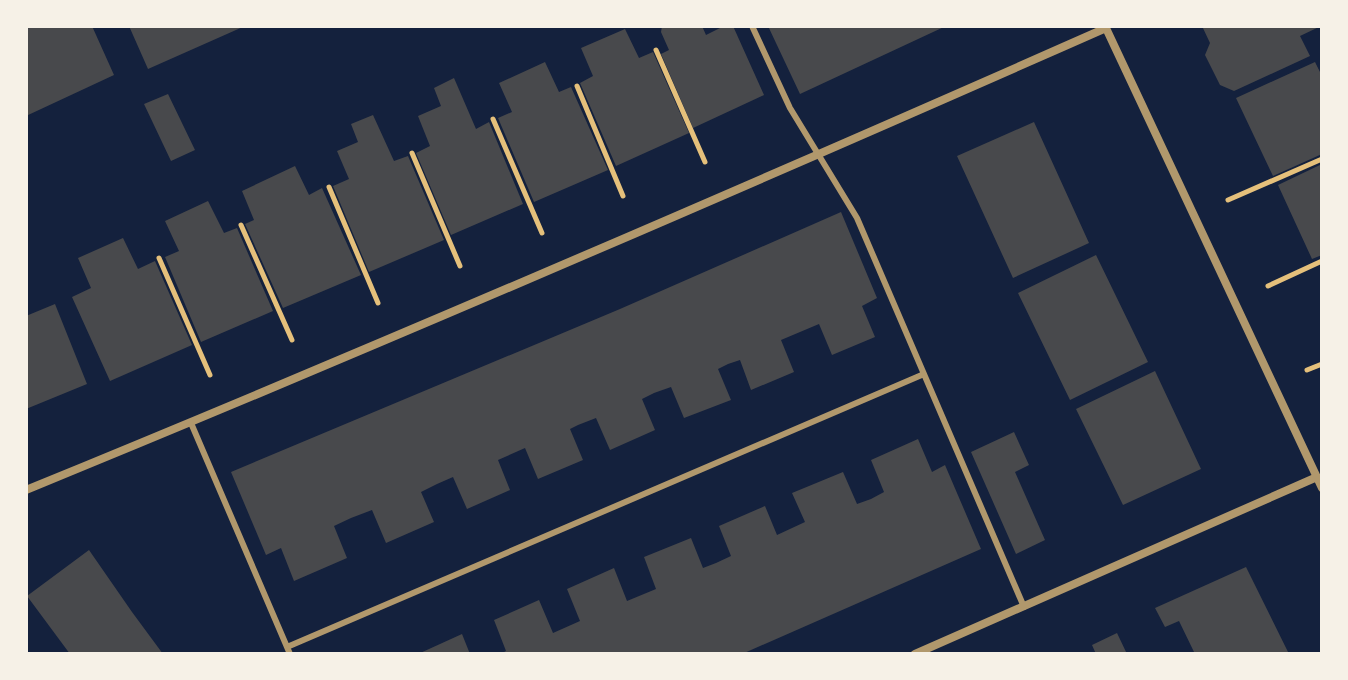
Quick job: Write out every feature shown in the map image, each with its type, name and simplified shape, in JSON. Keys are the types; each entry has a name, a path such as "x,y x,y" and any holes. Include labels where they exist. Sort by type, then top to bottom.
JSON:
{"street":[{"path":"26,490 225,409 819,155 1105,27 1322,488"},
{"path":"915,654 1317,477"}],"lane":[{"path":"752,26 790,108 857,218 1024,607"},
{"path":"191,423 288,651 924,374"}],"path":[{"path":"656,50 721,197"},
{"path":"577,86 639,232"},
{"path":"493,119 556,267"},
{"path":"412,153 475,302"},
{"path":"1194,215 1322,159"},
{"path":"329,187 393,337"},
{"path":"241,225 306,373"},
{"path":"159,258 225,409"},
{"path":"1234,301 1322,261"}],"building":[{"path":"92,26 114,75 26,116 26,27"},
{"path":"129,26 245,26 148,69"},
{"path":"662,26 702,26 706,35 724,26 733,26 764,95 693,128 661,54 669,50 661,32"},
{"path":"768,26 946,26 800,94"},
{"path":"1202,26 1321,26 1300,36 1310,56 1234,91 1220,85 1205,55 1210,43"},
{"path":"625,29 639,58 653,52 689,133 616,166 580,83 593,76 581,48"},
{"path":"545,62 559,92 571,87 608,170 534,202 498,118 512,112 499,83"},
{"path":"1315,62 1322,76 1322,154 1273,176 1236,98"},
{"path":"454,78 476,129 489,122 523,204 451,235 416,153 430,146 418,116 441,106 434,88"},
{"path":"168,94 195,150 171,161 144,104"},
{"path":"373,115 394,161 408,156 444,240 369,272 333,186 349,179 337,151 358,142 351,124"},
{"path":"1034,122 1089,243 1013,278 957,156"},
{"path":"1322,164 1322,255 1312,259 1278,185"},
{"path":"295,166 309,195 322,188 361,275 283,308 245,224 254,220 242,191"},
{"path":"208,201 224,233 237,228 273,311 201,342 165,257 179,251 165,221"},
{"path":"841,212 877,298 862,306 875,337 832,355 819,324 781,340 794,372 751,390 740,360 728,364 718,369 731,400 684,418 671,387 654,393 642,399 655,430 610,450 596,418 578,425 570,429 583,460 538,479 525,448 498,460 510,490 467,509 453,477 421,492 434,522 386,543 372,510 351,518 334,526 347,558 294,581 281,548 266,555 231,472 620,309"},
{"path":"123,238 138,269 155,261 192,345 110,381 72,297 91,288 78,258"},
{"path":"1096,255 1148,362 1070,400 1018,293"},
{"path":"55,304 87,384 26,409 26,316"},
{"path":"1155,371 1201,469 1123,505 1076,409"},
{"path":"1014,432 1029,465 1015,472 1045,540 1016,554 971,452"},
{"path":"918,439 932,472 945,465 981,549 742,654 500,654 506,651 494,620 539,600 553,633 580,621 567,589 614,568 627,601 656,589 644,557 691,538 703,568 716,563 731,556 719,526 765,506 777,535 805,522 792,493 843,472 857,504 871,499 884,492 871,460"},
{"path":"89,550 163,654 70,654 27,596"},
{"path":"1246,567 1289,654 1195,654 1179,621 1165,627 1155,608"},
{"path":"1117,633 1127,654 1096,654 1092,645"},
{"path":"462,634 470,654 418,654"}]}
